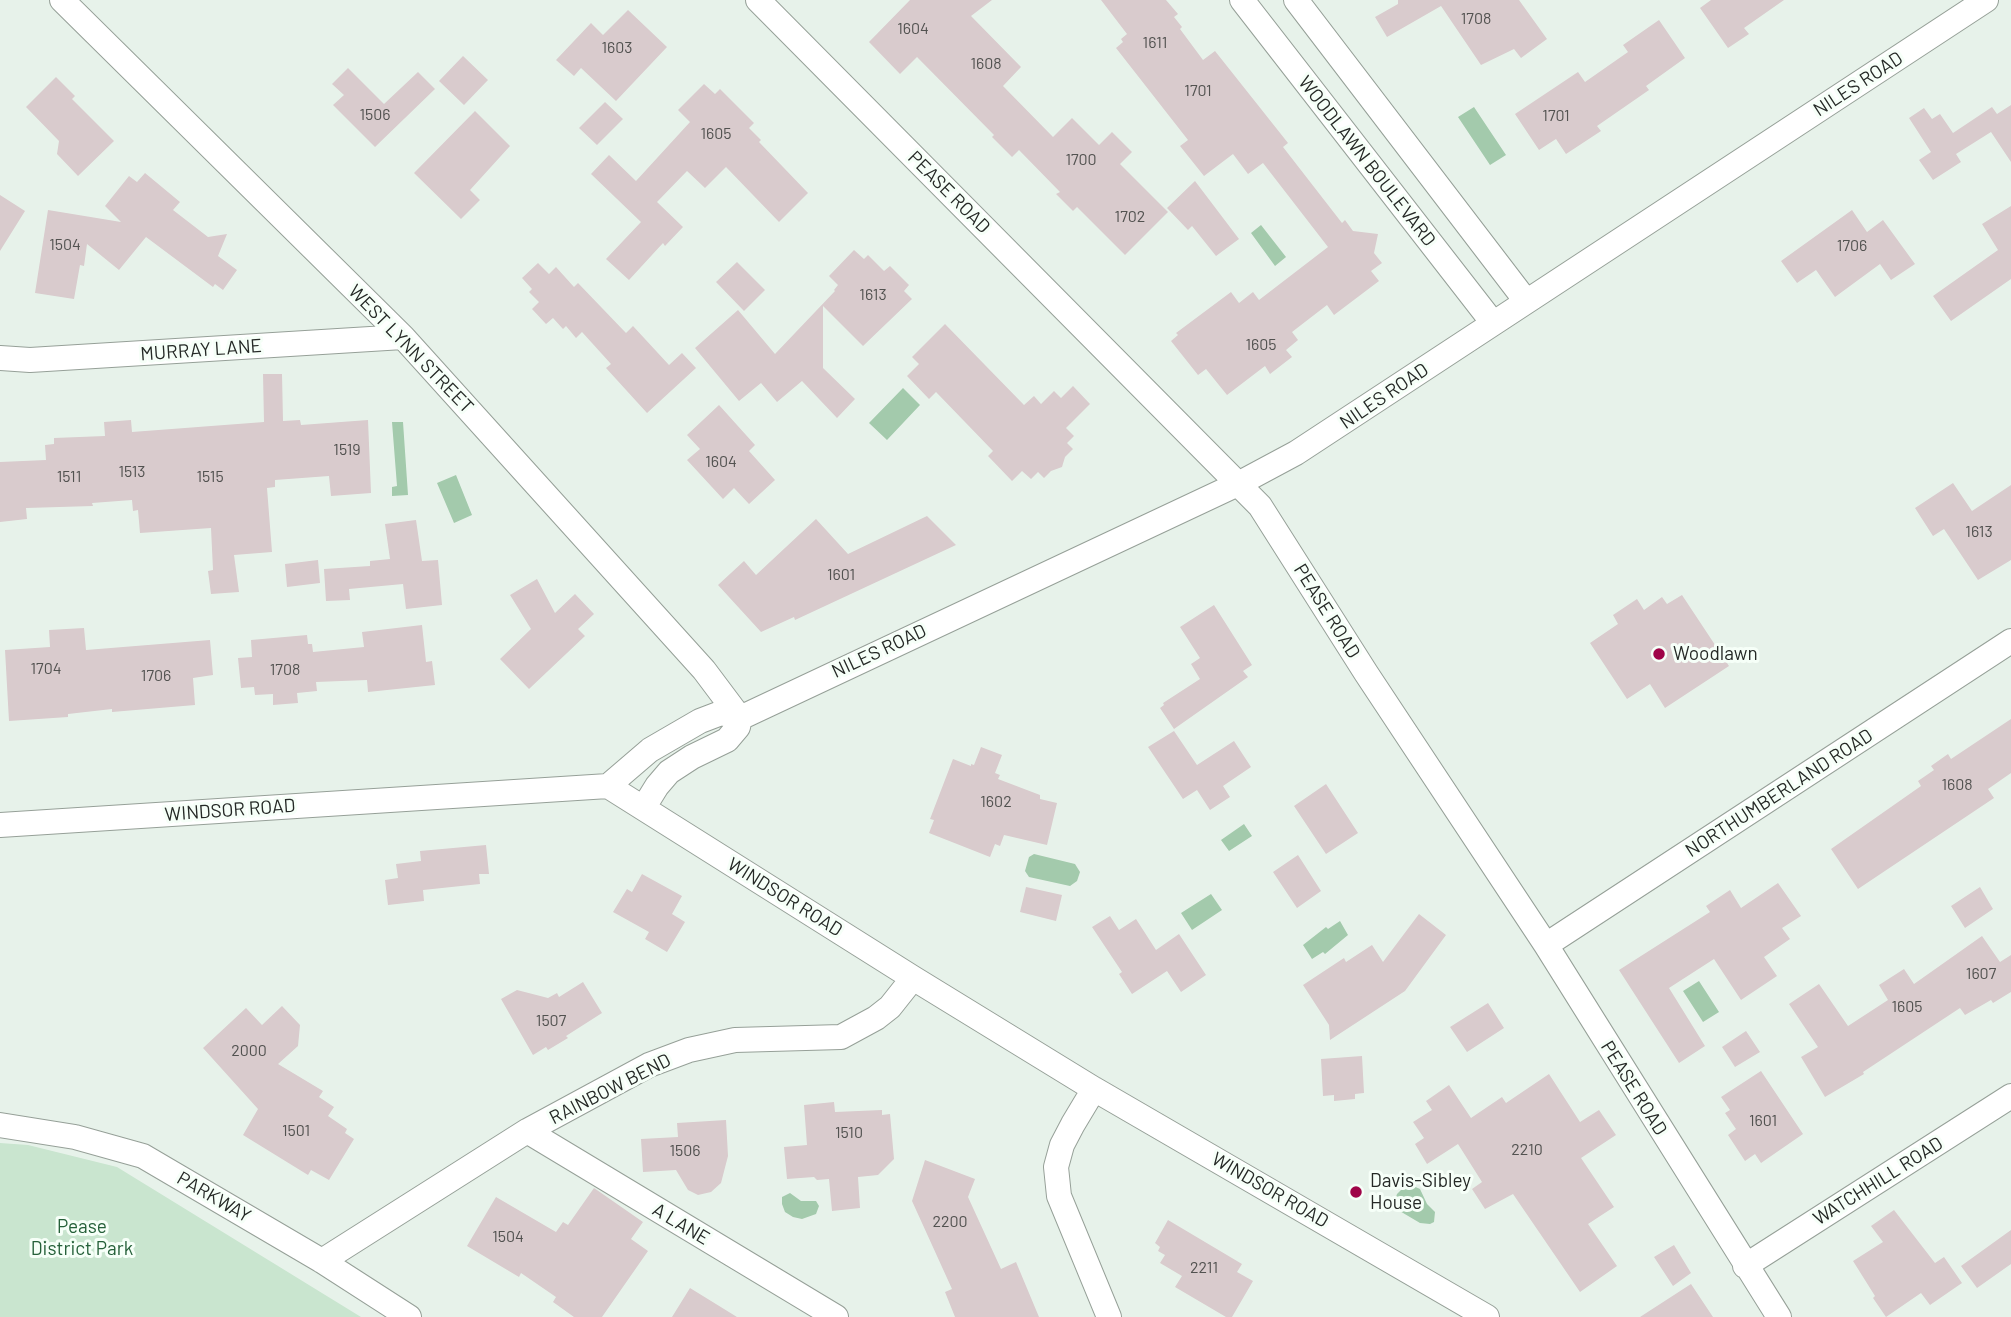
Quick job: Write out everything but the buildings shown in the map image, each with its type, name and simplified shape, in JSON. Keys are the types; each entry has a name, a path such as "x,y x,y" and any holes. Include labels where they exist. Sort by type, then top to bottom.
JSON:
{"street":[{"name":"WEST LYNN STREET","path":"62,0 403,337 704,670 740,718"},
{"name":"PEASE ROAD","path":"758,0 1260,506 1366,673 1546,945 1779,1317"},
{"name":"WOODLAWN BOULEVARD","path":"1242,0 1493,323"},
{"name":"WOODLAWN BOULEVARD","path":"1296,0 1526,301"},
{"name":"NILES ROAD","path":"608,786 650,750 699,721 721,713 740,718 1240,483 1332,430 1986,0"},
{"name":"MURRAY LANE","path":"0,358 30,360 403,337"},
{"name":"NORTHUMBERLAND ROAD","path":"1546,945 2011,641"},
{"name":"NILES ROAD","path":"644,807 669,772 727,740 738,727 740,718"},
{"name":"WINDSOR ROAD","path":"0,825 608,786 1094,1089 1487,1317"},
{"name":"RAINBOW BEND","path":"321,1261 527,1131 649,1065 689,1050 735,1040 841,1037 876,1018 890,1006 913,978"},
{"path":"1094,1089 1068,1134 1056,1167 1059,1196 1109,1317"},
{"name":"WATCHHILL ROAD","path":"1745,1266 2011,1097"},
{"name":"PARKWAY","path":"0,1125 75,1137 144,1156 410,1317"},
{"name":"A LANE","path":"527,1131 836,1317"}],"green space":[{"name":"Pease District Park","path":"0,1143 28,1145 117,1167 361,1317 0,1317"}],"shaded area":[{"path":"1474,107 1506,155 1490,165 1458,117"},
{"path":"1261,225 1286,257 1275,266 1251,233"},
{"path":"903,388 920,405 887,440 869,423"},
{"path":"392,422 403,422 408,495 392,496 392,487 397,486"},
{"path":"456,475 472,515 454,523 437,483"},
{"path":"1244,824 1252,836 1229,851 1221,840"},
{"path":"1034,854 1075,864 1080,872 1077,881 1070,886 1029,877 1025,871 1029,857"},
{"path":"1211,894 1222,910 1192,930 1181,913"},
{"path":"1340,921 1348,935 1325,954 1323,952 1312,959 1303,945 1326,927 1328,929"},
{"path":"1699,981 1719,1012 1703,1022 1683,991"},
{"path":"1411,1185 1420,1189 1427,1204 1435,1212 1434,1222 1420,1223 1398,1210 1395,1200 1405,1186"},
{"path":"790,1193 801,1201 816,1201 819,1206 816,1214 802,1219 785,1212 782,1197"}],"place":[{"name":"Woodlawn","path":"1659,654"},
{"name":"Davis-Sibley House","path":"1356,1192"}]}
